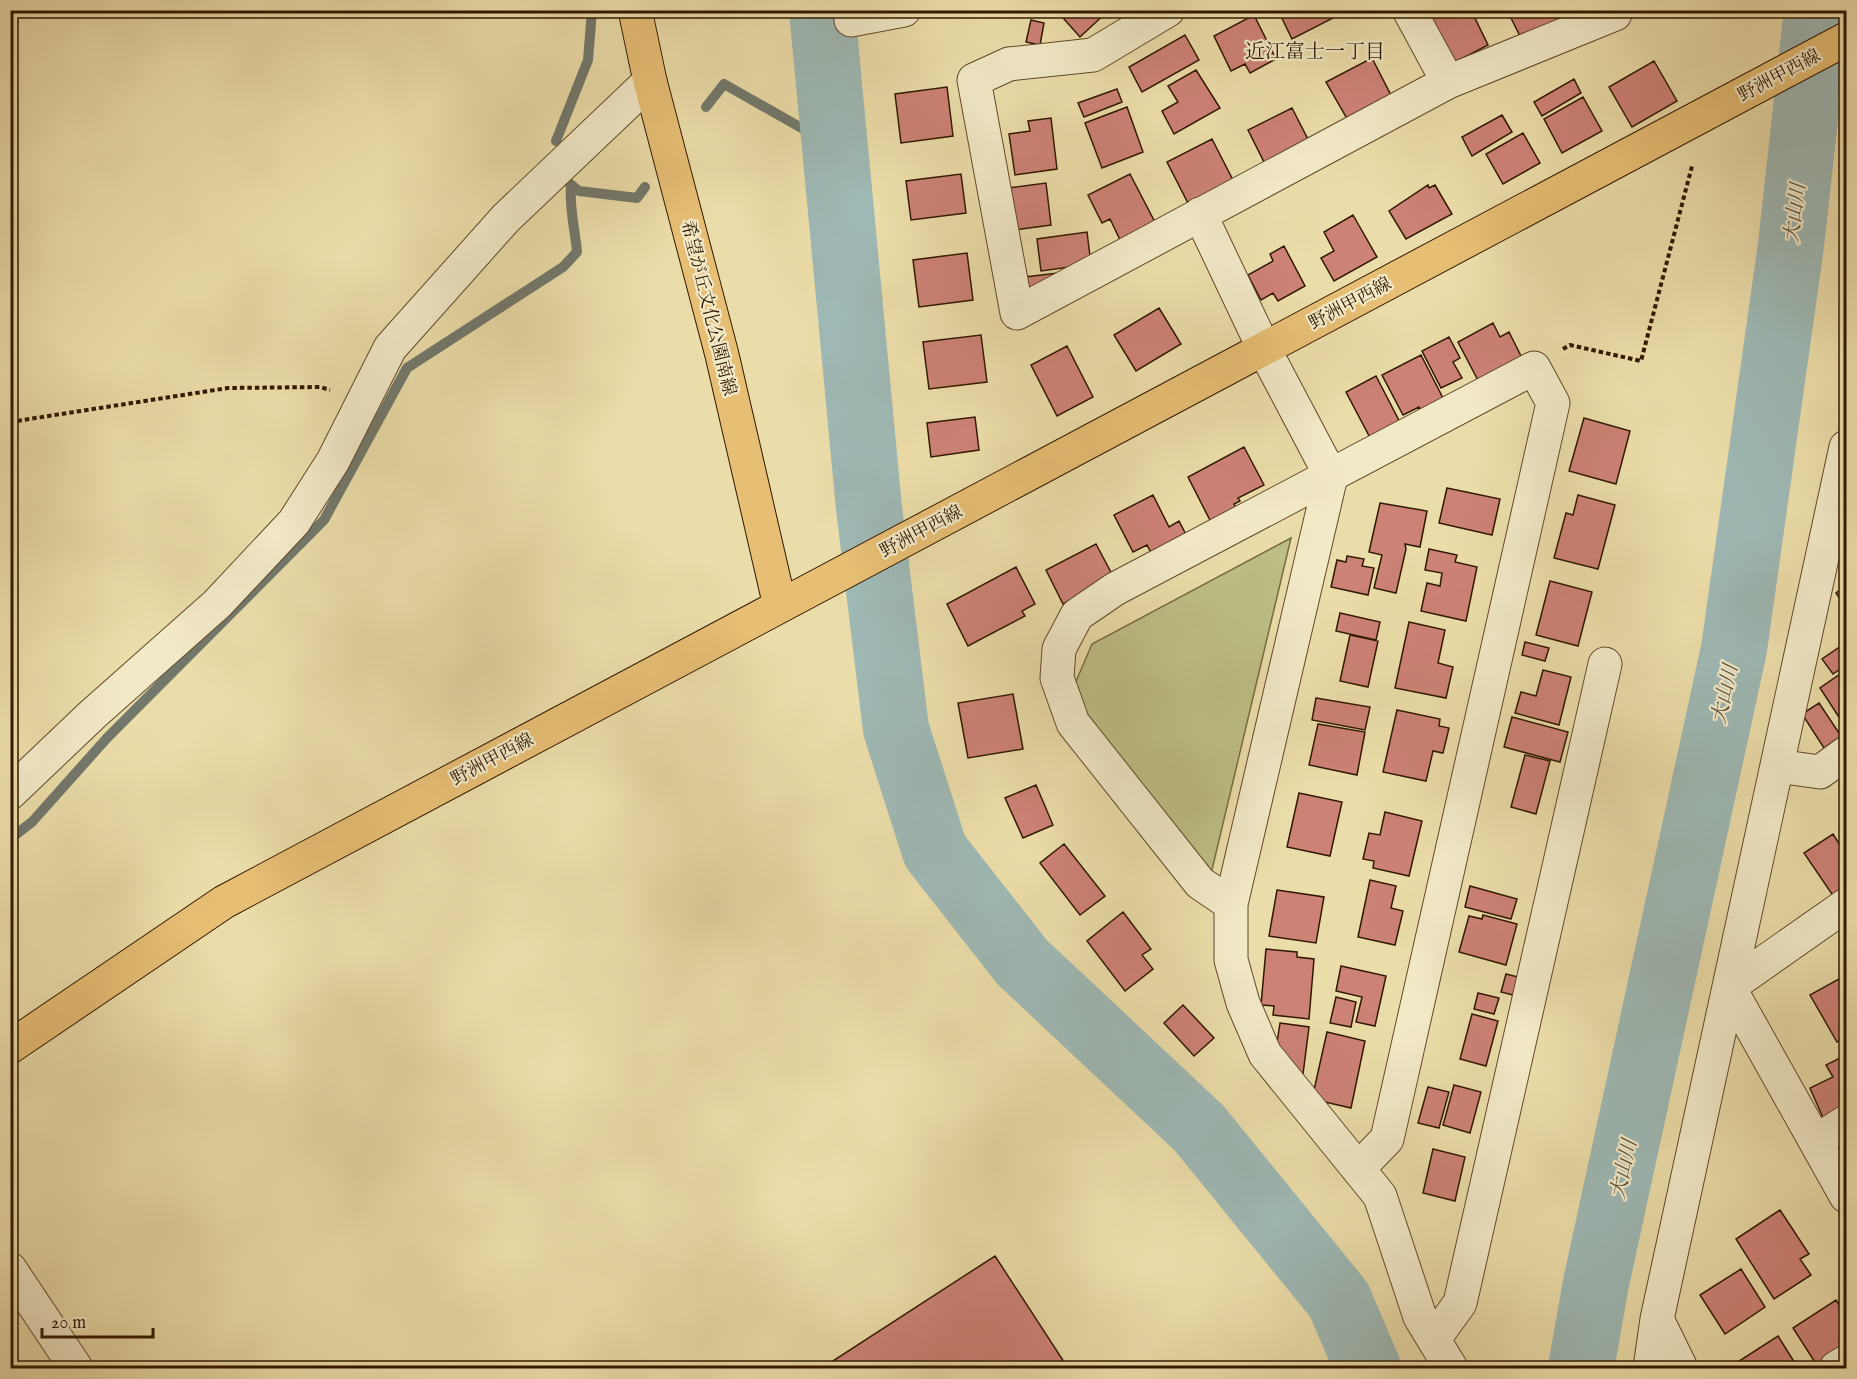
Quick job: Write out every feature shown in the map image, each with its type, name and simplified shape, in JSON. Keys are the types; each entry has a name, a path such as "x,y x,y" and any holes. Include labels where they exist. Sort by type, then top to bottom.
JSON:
{"main road":[{"name":"希望が丘文化公園南線","path":"635,10 650,81 722,355 780,606"},
{"name":"野洲甲西線","path":"10,1047 224,902 1846,39"}],"street":[{"path":"850,10 851,20 904,10"},
{"path":"1168,10 1093,56 1009,64 974,80 1017,313 1448,82 1614,12"},
{"path":"1409,10 1448,82"},
{"path":"10,794 93,714 217,604 294,522 333,461 390,348 506,218 650,81"},
{"path":"1200,214 1264,349 1332,476 1231,904 1231,960 1243,1003 1265,1054 1380,1196 1420,1317 1451,1368"},
{"path":"1231,904 1200,883 1073,723 1057,678 1059,649 1077,615 1115,589 1534,368 1553,403 1387,1139 1358,1169"},
{"path":"1650,1368 1657,1319 1777,766 1842,490 1846,447"},
{"path":"1434,1339 1460,1302 1605,664"},
{"path":"1777,766 1820,772 1846,753"},
{"path":"1729,987 1846,905"},
{"path":"1729,987 1846,1196"},
{"path":"1816,1141 1846,1122"},
{"path":"10,1269 76,1368"},
{"path":"1657,1319 1680,1368"},
{"path":"1836,1368 1846,1362"}],"path":[{"path":"1534,368 1570,345 1641,361 1692,166"},
{"path":"10,422 228,388 320,387 362,401"}],"green space":[{"path":"1291,538 1210,878 1080,733 1074,686 1092,644"}],"building":[{"path":"1056,10 1109,10 1080,37"},
{"path":"1278,10 1335,10 1337,16 1292,39"},
{"path":"1444,10 1471,10 1488,45 1446,67 1423,21"},
{"path":"1507,10 1558,10 1565,24 1524,44"},
{"path":"1254,15 1276,59 1250,73 1245,64 1231,71 1214,36"},
{"path":"1031,20 1044,23 1040,45 1026,42"},
{"path":"1185,35 1199,60 1142,92 1129,67"},
{"path":"1372,58 1397,107 1353,129 1326,82"},
{"path":"1654,61 1677,101 1632,127 1609,87"},
{"path":"1196,70 1220,108 1174,134 1162,111 1178,102 1168,86"},
{"path":"1574,79 1581,93 1542,116 1534,102"},
{"path":"947,87 953,136 901,143 895,94"},
{"path":"1117,89 1122,102 1084,117 1078,103"},
{"path":"1583,97 1602,131 1562,153 1544,119"},
{"path":"1127,107 1143,152 1102,168 1085,123"},
{"path":"1292,108 1313,149 1269,172 1248,130"},
{"path":"1502,115 1512,132 1472,156 1462,137"},
{"path":"1051,118 1057,169 1015,175 1009,134 1030,131 1028,121"},
{"path":"1523,133 1540,163 1503,184 1486,154"},
{"path":"1212,139 1237,188 1192,211 1167,162"},
{"path":"961,174 966,213 911,220 906,181"},
{"path":"1130,174 1159,230 1124,248 1110,219 1102,223 1088,195"},
{"path":"1046,183 1051,225 1014,230 1008,188"},
{"path":"1428,185 1429,188 1435,185 1452,214 1406,239 1389,211"},
{"path":"1353,215 1377,257 1334,281 1321,258 1334,251 1324,232"},
{"path":"1087,232 1091,264 1041,271 1037,239"},
{"path":"1284,246 1305,286 1278,301 1273,293 1261,300 1248,275 1273,261 1270,254"},
{"path":"967,253 973,300 919,307 913,260"},
{"path":"1058,273 1028,298 1025,277"},
{"path":"1159,308 1181,344 1136,371 1114,335"},
{"path":"1493,323 1500,337 1509,332 1525,364 1481,386 1458,342"},
{"path":"981,335 987,382 929,389 923,342"},
{"path":"1449,337 1460,358 1453,362 1462,378 1441,388 1422,351"},
{"path":"1067,346 1093,397 1057,416 1031,365"},
{"path":"1421,355 1447,406 1424,418 1419,407 1403,415 1382,375"},
{"path":"1376,376 1406,434 1376,449 1346,392"},
{"path":"975,417 979,450 931,457 927,423"},
{"path":"1584,418 1630,431 1616,484 1569,471"},
{"path":"1244,447 1264,485 1238,498 1240,501 1234,504 1242,518 1216,532 1188,477"},
{"path":"1447,488 1500,499 1492,535 1439,523"},
{"path":"1153,495 1169,527 1179,521 1195,552 1159,568 1147,545 1133,552 1114,515"},
{"path":"1578,495 1615,505 1598,569 1554,558 1566,513 1573,515"},
{"path":"1380,503 1427,511 1420,547 1405,544 1406,549 1396,593 1374,588 1382,555 1369,552"},
{"path":"1096,544 1114,578 1063,604 1046,570"},
{"path":"1429,549 1457,555 1455,562 1477,567 1466,621 1421,611 1427,583 1440,586 1442,573 1425,570"},
{"path":"1347,556 1364,559 1362,566 1374,568 1368,595 1331,587 1337,560 1346,562"},
{"path":"1016,567 1035,604 1022,611 1025,616 968,646 947,604"},
{"path":"1550,581 1592,592 1578,646 1536,635"},
{"path":"1846,586 1846,608 1836,593"},
{"path":"1340,613 1380,622 1376,640 1336,631"},
{"path":"1409,622 1445,630 1438,663 1453,667 1446,698 1395,688"},
{"path":"1350,635 1378,641 1368,687 1340,681"},
{"path":"1525,642 1549,648 1545,661 1522,655"},
{"path":"1844,644 1846,665 1833,674 1822,659"},
{"path":"1543,670 1571,677 1559,725 1515,713 1521,692 1536,696"},
{"path":"1846,670 1846,728 1820,688"},
{"path":"1013,694 1023,749 968,758 958,703"},
{"path":"1316,698 1370,707 1365,730 1312,720"},
{"path":"1819,703 1841,736 1824,748 1802,714"},
{"path":"1397,710 1440,719 1439,726 1449,728 1443,753 1433,751 1426,781 1383,772"},
{"path":"1512,717 1568,732 1560,762 1504,747"},
{"path":"1318,724 1365,732 1357,775 1309,765"},
{"path":"1525,755 1550,761 1536,814 1511,807"},
{"path":"1036,785 1053,825 1023,838 1005,798"},
{"path":"1299,793 1342,802 1330,856 1287,847"},
{"path":"1385,812 1422,821 1409,876 1373,868 1374,861 1363,859 1369,833 1380,835"},
{"path":"1833,834 1846,855 1846,897 1838,903 1804,853"},
{"path":"1064,844 1105,896 1080,915 1040,863"},
{"path":"1370,880 1396,886 1391,908 1403,911 1395,945 1358,937"},
{"path":"1470,886 1517,899 1511,919 1465,907"},
{"path":"1277,890 1324,897 1316,943 1269,936"},
{"path":"1123,912 1151,949 1142,955 1153,969 1125,991 1087,941"},
{"path":"1483,915 1517,924 1506,965 1459,952 1469,916 1482,919"},
{"path":"1266,949 1297,952 1297,957 1314,959 1309,1019 1273,1015 1274,1006 1261,1005"},
{"path":"1341,966 1386,976 1375,1026 1356,1022 1362,997 1336,991"},
{"path":"1506,974 1522,978 1517,996 1501,992"},
{"path":"1846,975 1846,1037 1837,1042 1810,995"},
{"path":"1478,993 1499,998 1494,1014 1474,1009"},
{"path":"1336,997 1356,1002 1351,1027 1330,1023"},
{"path":"1183,1005 1214,1038 1194,1056 1164,1023"},
{"path":"1472,1014 1498,1021 1486,1066 1460,1059"},
{"path":"1280,1023 1309,1027 1303,1074 1285,1072 1275,1056"},
{"path":"1327,1032 1365,1041 1351,1108 1312,1099"},
{"path":"1846,1055 1846,1129 1831,1136 1810,1088 1833,1077 1826,1065"},
{"path":"1454,1085 1481,1092 1470,1133 1443,1125"},
{"path":"1428,1087 1449,1092 1439,1128 1418,1123"},
{"path":"1433,1149 1465,1157 1455,1201 1423,1193"},
{"path":"1780,1210 1809,1254 1800,1259 1811,1275 1774,1299 1736,1239"},
{"path":"995,1256 1068,1368 822,1368"},
{"path":"1741,1269 1765,1307 1725,1334 1700,1295"},
{"path":"1836,1300 1846,1316 1846,1349 1818,1367 1793,1328"},
{"path":"1778,1336 1798,1368 1730,1367"}],"waterway":[{"path":"556,141 588,60 592,10"},
{"path":"822,10 869,508 896,729 935,851 1022,962 1199,1128 1339,1300 1368,1368"},
{"name":"大山川","path":"1581,1368 1596,1283 1734,649 1791,245 1817,10"},
{"path":"706,107 724,84 835,147"},
{"path":"568,182 579,191 637,198 645,187"},
{"path":"10,839 32,822 107,738 324,520 407,368 563,267 577,252 571,210 571,185"}],"district":[{"name":"近江富士一丁目","path":"1315,51"}]}
